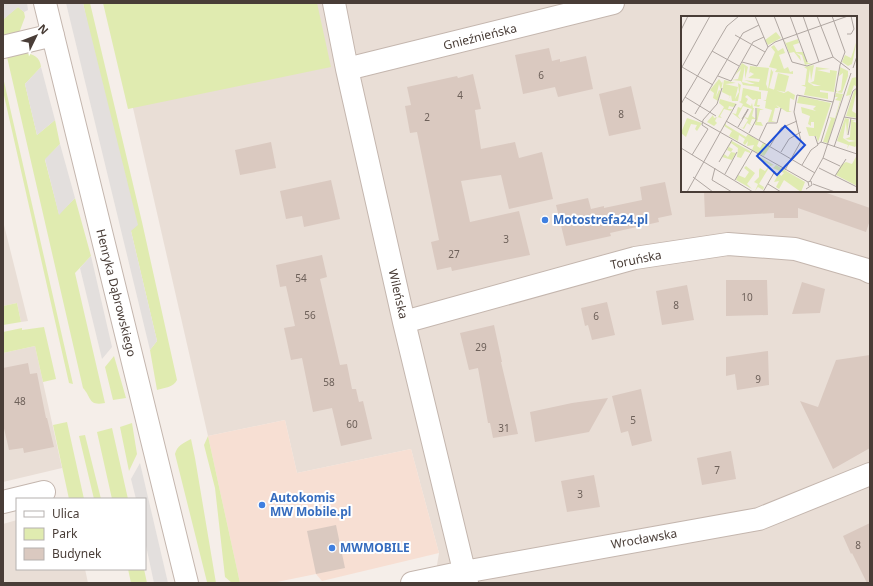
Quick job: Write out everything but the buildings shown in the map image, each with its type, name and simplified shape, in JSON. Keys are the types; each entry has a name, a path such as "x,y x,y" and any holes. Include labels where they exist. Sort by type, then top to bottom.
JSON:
{"street":[{"name":"Henryka Dąbrowskiego","path":"46,3 187,583"},
{"name":"Wileńska","path":"334,3 347,69 404,322 465,577"},
{"name":"Gnieźnieńska","path":"347,69 613,3"},
{"path":"3,47 53,35"},
{"name":"Toruńska","path":"404,322 635,258 728,244 795,249 870,272"},
{"name":"Wrocławska","path":"412,583 465,577 759,518 870,474"},
{"path":"19,498 44,492"},
{"path":"3,502 16,499"}],"shaded area":[{"path":"3,3 27,3 28,10 24,12 18,7 3,20"},
{"path":"66,3 83,3 138,225 131,231 157,341 150,350"},
{"path":"109,3 870,3 870,583 434,583 439,553 411,449 297,473 285,420 208,436"},
{"path":"41,67 55,120 37,135 25,84"},
{"path":"60,144 75,198 59,215 45,159"},
{"path":"3,221 28,321 21,322 17,303 3,306"},
{"path":"91,256 112,347 102,359 80,268"},
{"path":"35,346 62,468 3,482 3,353"},
{"path":"285,420 297,473 411,449 439,553 322,581 316,574 272,583 240,583 208,436"},
{"path":"140,463 168,583 154,583 146,546 146,498 136,498 131,479"},
{"path":"16,520 16,570 85,570 88,583 3,583 3,524"}],"green space":[{"path":"83,3 90,3 142,222 177,380 171,386 157,390 150,350 157,341 131,231"},
{"path":"103,3 317,3 331,67 128,109"},
{"path":"18,7 24,12 25,17 19,33 3,41 3,19"},
{"path":"24,53 31,54 38,58 41,67 25,84 37,135 55,120 60,144 45,160 59,214 75,198 91,256 75,273 105,403 100,404 93,402 83,388 7,57"},
{"path":"3,77 73,384 69,383 3,91"},
{"path":"17,303 21,322 3,325 3,306"},
{"path":"44,327 56,379 43,382 35,346 3,353 3,332 22,328 22,330"},
{"path":"114,356 126,398 113,400 105,367"},
{"path":"67,422 84,498 69,498 53,425"},
{"path":"132,423 137,454 129,471 120,427"},
{"path":"112,428 128,498 112,498 97,432"},
{"path":"85,435 101,498 94,498 79,436"},
{"path":"208,436 240,583 232,583 225,577 215,488 204,445"},
{"path":"191,439 216,583 207,582 175,454 183,443"},
{"path":"128,570 144,570 147,583 131,583"}],"place":[{"name":"Motostrefa24.pl","path":"545,220"},
{"name":"Autokomis MW Mobile.pl","path":"262,505"},
{"name":"MWMOBILE","path":"332,548"}]}
